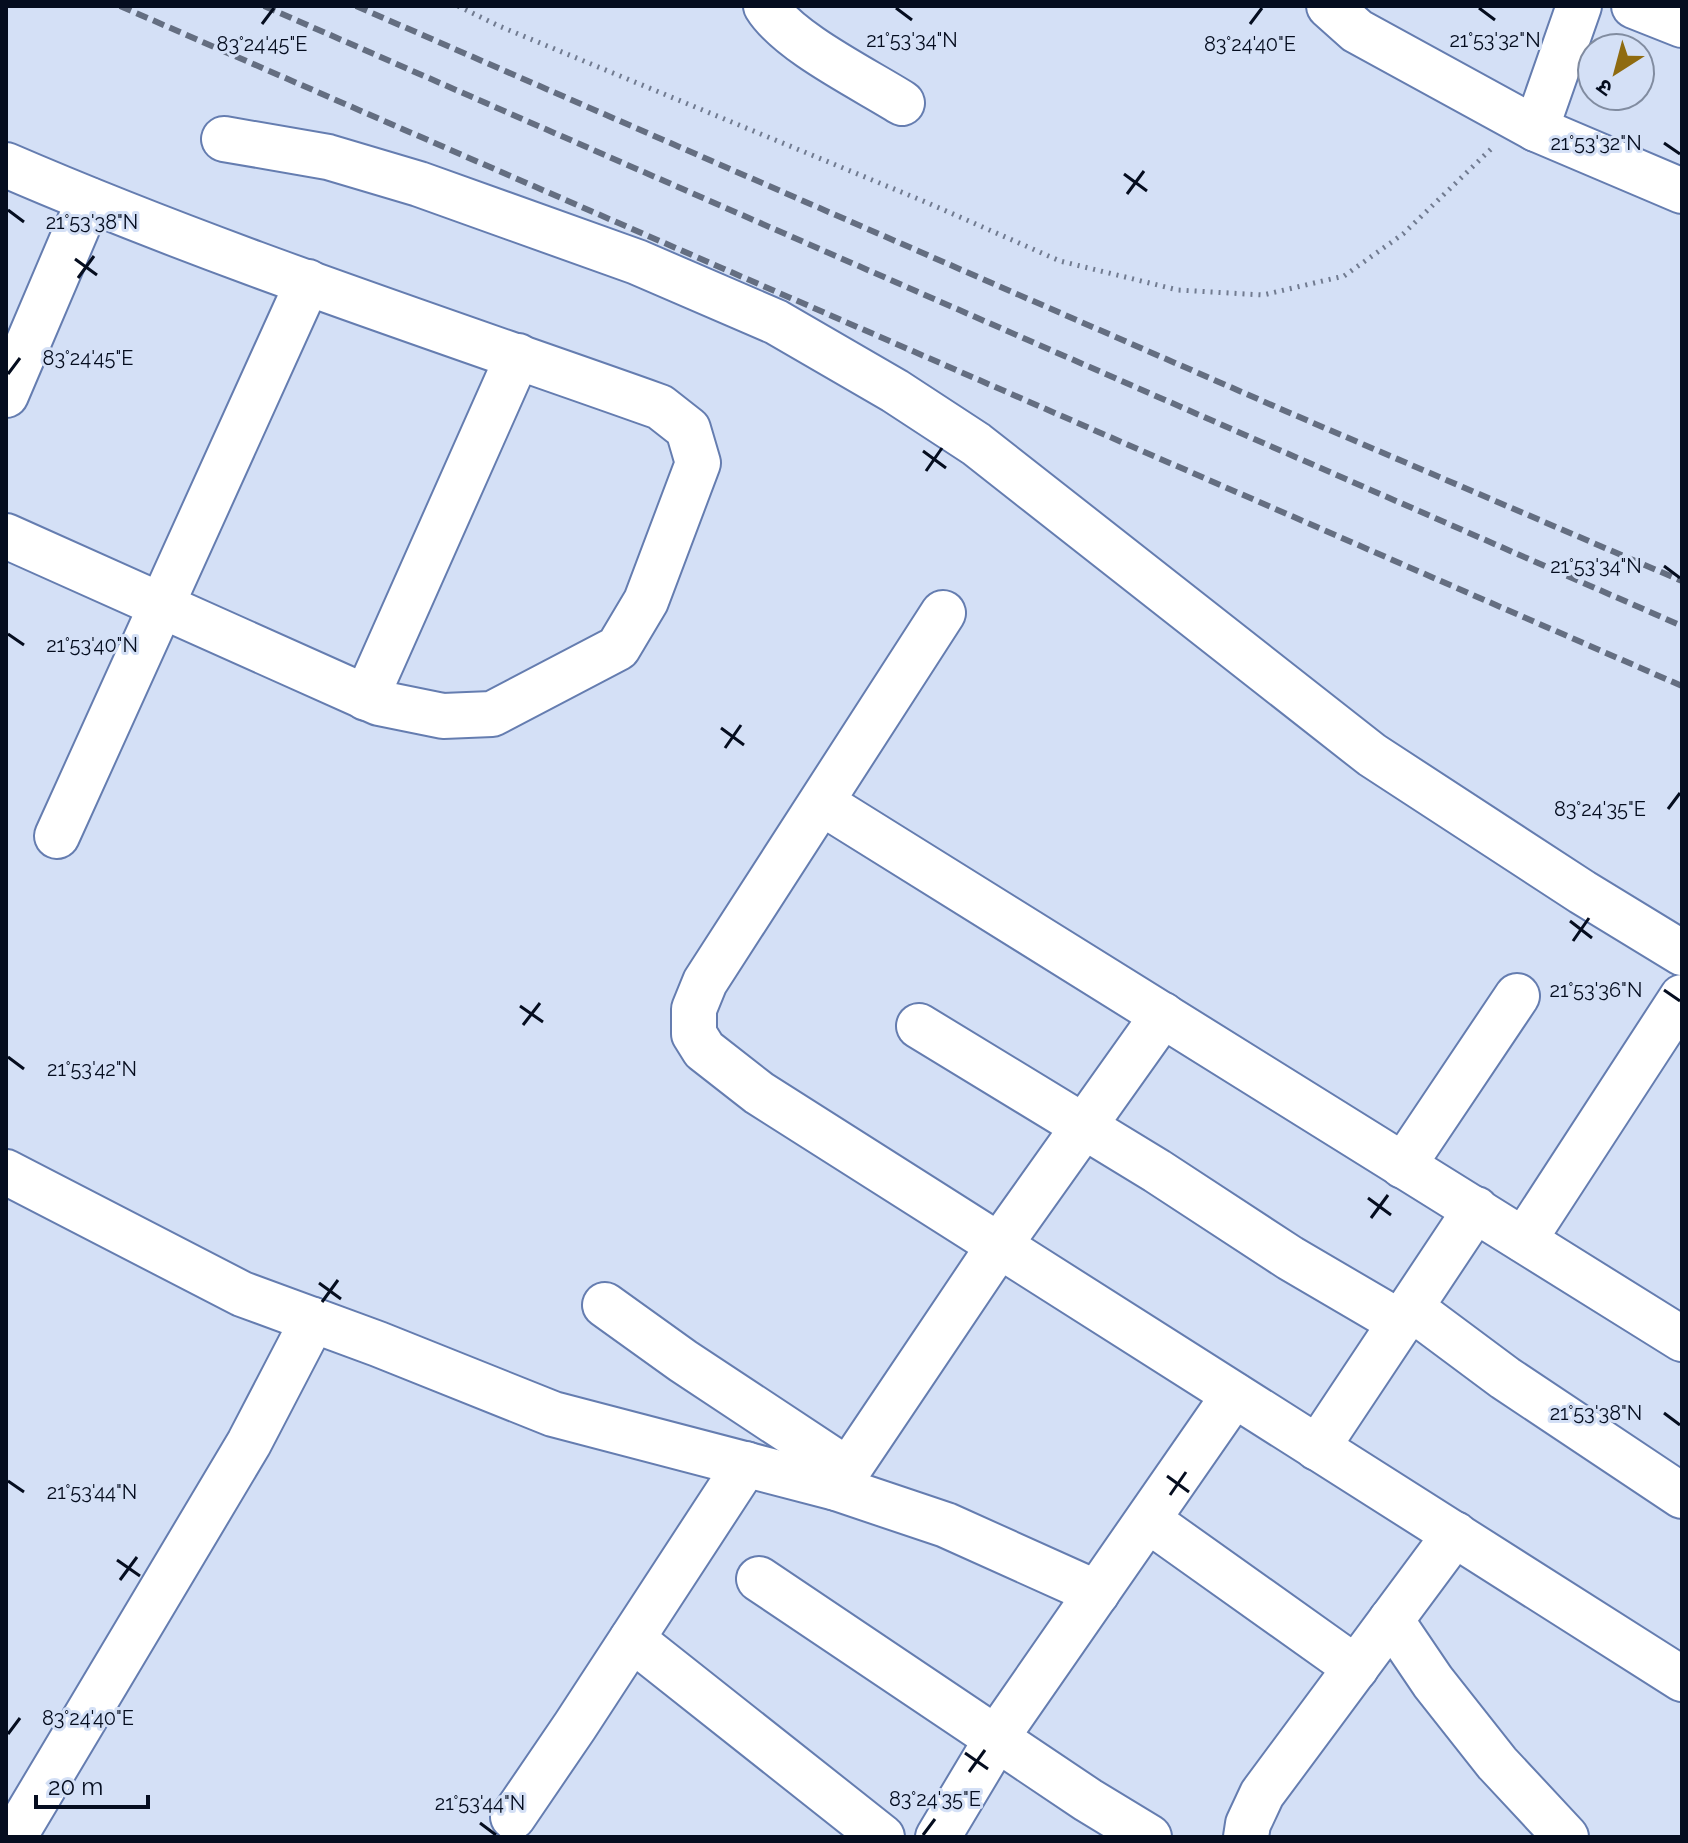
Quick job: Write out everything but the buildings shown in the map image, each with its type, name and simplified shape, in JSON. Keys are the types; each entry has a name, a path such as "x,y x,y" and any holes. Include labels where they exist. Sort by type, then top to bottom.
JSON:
{"street":[{"path":"766,6 774,19 804,42 902,103"},
{"path":"1329,6 1357,31 1528,125 1682,191"},
{"path":"1528,125 1579,6"},
{"path":"1634,6 1682,25"},
{"path":"224,139 328,157 419,184 637,262 776,322 895,391 976,444 1372,755 1582,892 1682,953"},
{"path":"6,165 89,200 308,282 660,407 688,429 698,463 646,601 618,648 492,714 443,716 379,703 6,536"},
{"path":"6,395 89,200"},
{"path":"57,836 308,282"},
{"path":"366,698 518,356"},
{"path":"943,613 705,982 694,1009 694,1034 704,1050 759,1093 998,1247 1682,1679"},
{"path":"822,803 1682,1339"},
{"path":"1403,1166 1517,996"},
{"path":"1524,1240 1682,997"},
{"path":"842,1479 998,1247 1163,1015"},
{"path":"919,1026 1157,1171 1290,1258 1406,1315 1682,1496"},
{"path":"6,1172 242,1294 553,1414 746,1464 842,1479"},
{"path":"1317,1448 1476,1209"},
{"path":"605,1305 842,1479 1097,1593"},
{"path":"14,1837 249,1443 313,1320"},
{"path":"938,1837 998,1739 1234,1395"},
{"path":"513,1817 746,1464"},
{"path":"1148,1520 1356,1668"},
{"path":"1246,1837 1248,1824 1262,1794 1455,1534"},
{"path":"759,1579 1088,1800 1149,1837"},
{"path":"1391,1620 1433,1682 1497,1763 1566,1837"},
{"path":"632,1639 882,1837"}],"path":[{"path":"458,6 499,26 928,203 1060,261 1178,290 1263,295 1344,276 1403,234 1528,125"}],"railway":[{"path":"120,6 1682,686"},
{"path":"264,6 1682,626"},
{"path":"356,6 1682,581"}]}
